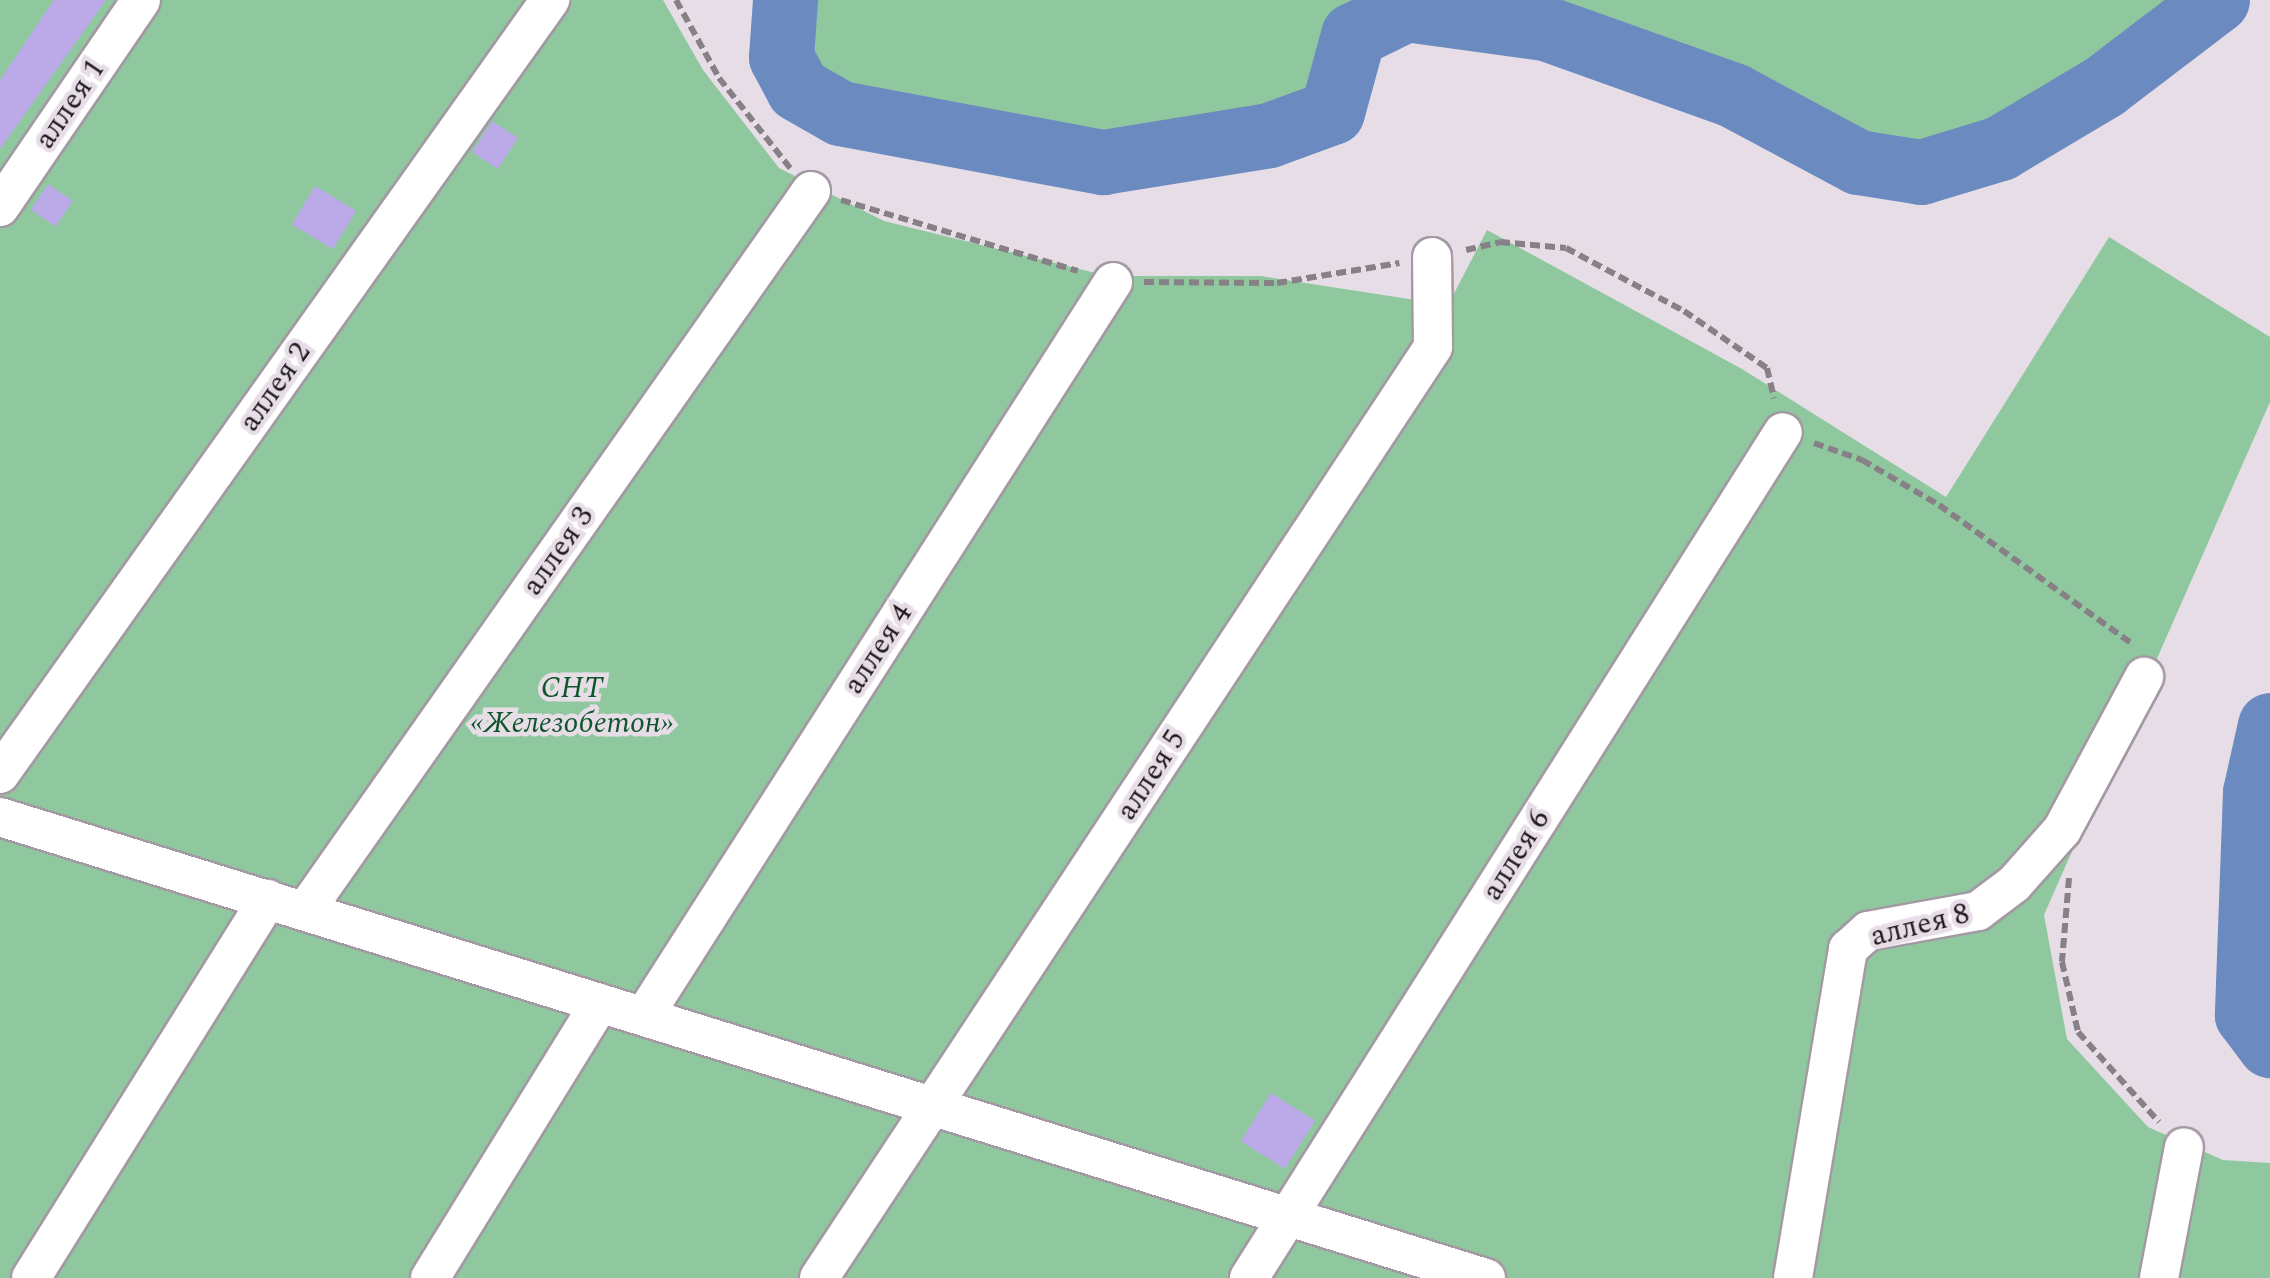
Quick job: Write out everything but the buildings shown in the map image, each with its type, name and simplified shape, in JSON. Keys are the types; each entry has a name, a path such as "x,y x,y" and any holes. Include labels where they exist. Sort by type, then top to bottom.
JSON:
{"street":[{"name":"аллея 1","path":"0,208 141,0"},
{"name":"аллея 2","path":"0,774 550,0"},
{"name":"аллея 3","path":"305,911 811,191"},
{"name":"аллея 5","path":"818,1278 1432,347 1432,257"},
{"name":"аллея 4","path":"644,1016 1113,282"},
{"name":"аллея 6","path":"1248,1278 1782,432"},
{"name":"аллея 8","path":"1793,1278 1848,949 1868,931 1978,912 2014,884 2082,798 2144,678"},
{"path":"0,816 1486,1278"},
{"path":"31,1278 268,900"},
{"path":"430,1278 600,1003"},
{"path":"2159,1278 2184,1147"}],"path":[{"path":"2072,868 2062,962 2078,1032 2184,1147"}],"green space":[{"name":"СНТ «Железобетон»","path":"0,0 663,0 703,70 779,168 884,221 1108,276 1261,276 1448,305 1487,230 1742,369 1946,497 2109,237 2270,337 2270,402 2044,915 2067,1039 2148,1127 2223,1160 2270,1163 2270,1278 0,1278"},
{"path":"785,0 2217,0 2104,86 2000,148 1921,172 1858,162 1733,95 1545,28 1406,9 1353,35 1332,112 1269,135 1103,162 840,113 798,89 781,57"},
{"path":"2270,725 2270,1045 2247,1015 2255,792"}],"waterway":[{"path":"785,0 781,57 798,89 840,113 1103,162 1269,135 1332,112 1353,35 1406,9 1545,28 1733,95 1858,162 1921,172 2000,148 2104,86 2217,0"},
{"path":"2270,725 2255,792 2247,1015 2270,1045"}]}
